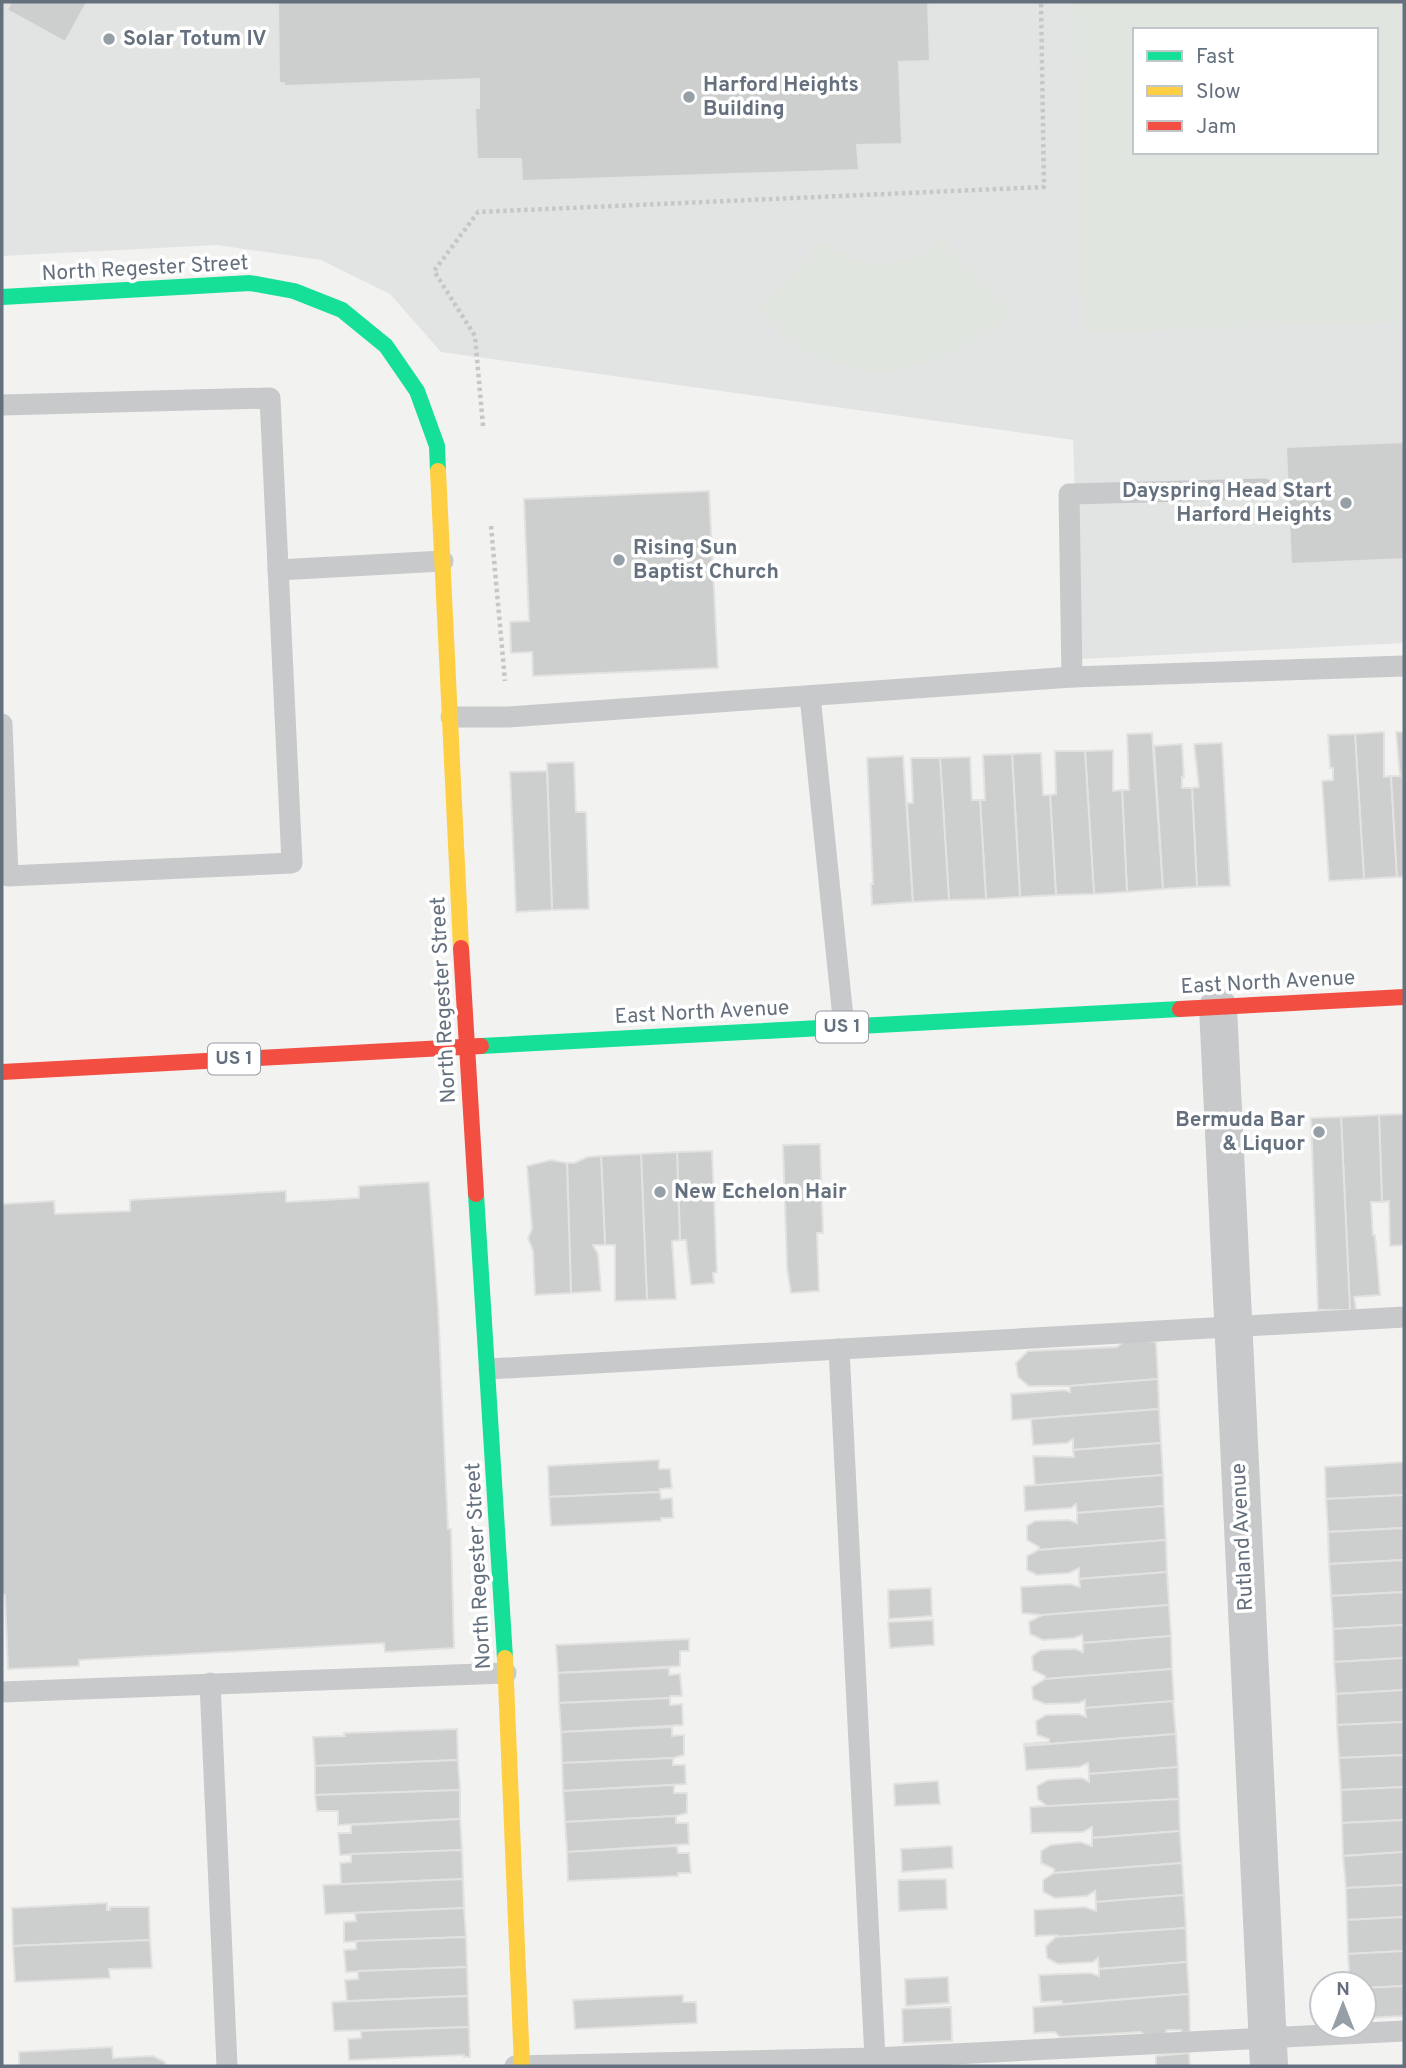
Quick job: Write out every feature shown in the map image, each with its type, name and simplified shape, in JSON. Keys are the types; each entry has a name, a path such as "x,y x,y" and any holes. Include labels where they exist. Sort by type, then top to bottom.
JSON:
{"street":[{"name":"North Regester Street","path":"2,297 250,283 294,291 342,310 386,346 417,391 437,446 466,1047 489,1369 506,1673 516,2066"},
{"name":"East North Avenue","path":"2,1072 1404,997"},
{"name":"Rutland Avenue","path":"1217,1007 1268,2053"}],"lane":[{"path":"2,405 270,398 292,863 8,876 2,724"},
{"path":"1072,677 1069,494 1264,489"},
{"path":"278,570 443,561"},
{"path":"451,717 508,716 1072,677 1404,666"},
{"path":"810,696 844,1027"},
{"path":"489,1369 1404,1317"},
{"path":"839,1349 875,2058"},
{"path":"2,1692 506,1673"},
{"path":"210,1684 227,2066"},
{"path":"516,2066 1268,2053 1404,2031"}],"path":[{"path":"483,431 475,336 434,271 478,212 1044,187 1041,2"},
{"path":"490,513 508,716"}],"shaded area":[{"path":"2,2 1404,2 1404,643 1081,659 1073,440 441,352 390,294 321,260 217,245 2,256"},
{"path":"1072,2 1404,2 1404,321 1084,333"},
{"path":"944,240 1015,312 965,347 940,359 887,371 830,363 795,346 758,309 820,242 853,258 883,264 912,258"}],"building":[{"path":"11,2 87,2 65,42 7,10"},
{"path":"11,2 87,2 65,42 7,10"},
{"name":"Harford Heights Building","path":"278,2 928,2 930,61 899,62 902,144 857,145 859,170 522,181 521,159 477,159 475,108 479,108 479,79 284,86 284,83 279,83"},
{"name":"Harford Heights Building","path":"278,2 928,2 930,61 899,62 902,144 857,145 859,170 522,181 521,159 477,159 475,108 479,108 479,79 284,86 284,83 279,83"},
{"name":"Dayspring Head Start Harford Heights","path":"1404,442 1404,559 1291,564 1286,447"},
{"name":"Rising Sun Baptist Church","path":"709,491 718,668 533,676 532,652 511,653 510,622 529,621 524,499"},
{"path":"1384,732 1384,777 1391,776 1397,877 1364,879 1355,734"},
{"path":"1396,732 1404,732 1404,877 1397,877 1391,776 1400,776"},
{"path":"1152,733 1163,889 1127,892 1122,790 1129,790 1127,734"},
{"path":"1355,734 1364,879 1329,881 1322,781 1333,780 1328,735"},
{"path":"1222,743 1230,886 1197,887 1192,788 1199,787 1194,744"},
{"path":"1182,744 1182,788 1192,788 1197,887 1163,889 1154,746"},
{"path":"1113,750 1113,791 1122,790 1127,892 1094,894 1085,751"},
{"path":"1055,751 1085,751 1094,894 1056,895 1050,795 1056,794"},
{"path":"1041,753 1043,795 1050,795 1056,895 1020,897 1012,754"},
{"path":"1012,754 1020,897 986,899 980,800 985,800 983,755"},
{"path":"903,756 913,902 872,905 867,758"},
{"path":"970,757 972,800 980,800 986,899 949,900 940,758"},
{"path":"911,758 940,758 949,900 913,902 907,803 913,803"},
{"path":"574,762 576,812 586,812 589,909 552,910 547,763"},
{"path":"547,771 552,910 516,912 510,772"},
{"path":"1404,1114 1404,1245 1390,1246 1389,1201 1382,1202 1379,1115"},
{"path":"1379,1115 1382,1202 1371,1202 1380,1295 1354,1297 1356,1310 1350,1310 1341,1117"},
{"path":"1341,1117 1350,1310 1318,1310 1311,1118"},
{"path":"820,1144 823,1233 817,1233 819,1291 791,1293 787,1268 783,1145"},
{"path":"712,1151 717,1272 713,1273 714,1283 691,1285 686,1240 680,1240 677,1152"},
{"name":"New Echelon Hair","path":"677,1152 680,1240 672,1241 676,1299 647,1300 641,1154"},
{"path":"641,1154 647,1300 615,1301 615,1245 605,1245 601,1156"},
{"path":"601,1156 605,1245 593,1245 598,1254 601,1291 571,1293 567,1163"},
{"path":"551,1160 567,1163 571,1293 535,1295 533,1251 528,1238 532,1229 527,1166"},
{"path":"429,1182 438,1306 448,1529 451,1529 454,1648 385,1652 384,1643 79,1660 79,1666 8,1669 5,1595 2,1595 2,1204 54,1201 55,1214 130,1211 130,1200 286,1191 286,1202 359,1198 359,1186"},
{"path":"1127,1339 1156,1342 1158,1379 1070,1386 1029,1386 1018,1377 1016,1363 1028,1351 1117,1347"},
{"path":"1158,1379 1159,1409 1012,1420 1011,1394 1064,1390 1070,1392 1070,1386"},
{"path":"1159,1409 1161,1443 1073,1450 1073,1439 1067,1443 1033,1445 1031,1419"},
{"path":"1161,1443 1163,1475 1035,1486 1033,1456 1074,1457 1073,1450"},
{"path":"659,1460 659,1469 670,1469 672,1488 660,1489 660,1492 549,1497 548,1466"},
{"path":"1404,1462 1404,1495 1326,1499 1325,1467"},
{"path":"1163,1475 1164,1506 1077,1513 1076,1504 1071,1508 1025,1511 1024,1486"},
{"path":"660,1492 661,1499 672,1498 673,1518 661,1518 661,1521 551,1526 549,1497"},
{"path":"1404,1495 1404,1528 1328,1532 1326,1499"},
{"path":"1164,1506 1166,1540 1038,1550 1039,1547 1027,1540 1027,1526 1035,1521 1069,1520 1077,1523 1077,1513"},
{"path":"1404,1528 1404,1560 1329,1564 1328,1532"},
{"path":"1166,1540 1167,1572 1079,1579 1079,1568 1069,1573 1037,1575 1027,1570 1027,1556 1038,1550"},
{"path":"1404,1560 1404,1592 1331,1596 1329,1564"},
{"path":"1167,1572 1169,1605 1042,1615 1022,1613 1021,1587 1069,1584 1080,1587 1079,1579"},
{"path":"931,1588 932,1616 889,1619 888,1590"},
{"path":"1404,1592 1404,1625 1333,1629 1331,1596"},
{"path":"1169,1605 1171,1636 1083,1643 1082,1635 1043,1640 1030,1634 1029,1622 1042,1615"},
{"path":"933,1620 934,1645 890,1648 888,1622"},
{"path":"1404,1625 1404,1658 1334,1662 1333,1629"},
{"path":"1171,1636 1172,1669 1045,1679 1045,1676 1033,1670 1032,1656 1041,1650 1075,1649 1083,1652 1083,1643"},
{"path":"689,1639 689,1651 680,1651 680,1666 558,1673 556,1645"},
{"path":"1404,1658 1404,1690 1336,1694 1334,1662"},
{"path":"669,1668 669,1675 680,1674 682,1696 559,1703 558,1673"},
{"path":"1172,1669 1174,1702 1085,1708 1085,1700 1079,1703 1045,1704 1033,1699 1032,1687 1045,1679"},
{"path":"1404,1690 1404,1722 1337,1725 1336,1694"},
{"path":"670,1698 670,1705 682,1704 683,1725 561,1732 559,1703"},
{"path":"1173,1701 1176,1734 1024,1746 1049,1742 1049,1739 1037,1735 1036,1721 1046,1715 1079,1714 1086,1717 1085,1708"},
{"path":"1404,1722 1404,1755 1339,1758 1337,1725"},
{"path":"672,1727 672,1736 684,1735 684,1755 673,1758 562,1763 561,1732"},
{"path":"457,1729 458,1760 315,1766 313,1737 345,1736 344,1733"},
{"path":"1176,1734 1178,1767 1089,1774 1088,1763 1079,1767 1026,1770 1024,1746"},
{"path":"1404,1755 1404,1787 1341,1790 1339,1758"},
{"path":"673,1758 673,1765 685,1765 686,1784 563,1791 562,1763"},
{"path":"458,1760 460,1790 315,1795 315,1766"},
{"path":"1178,1767 1179,1799 1048,1807 1038,1799 1037,1786 1048,1780 1082,1778 1089,1782 1089,1774"},
{"path":"938,1781 940,1804 895,1806 894,1784"},
{"path":"674,1785 674,1793 687,1793 687,1813 676,1816 565,1822 563,1791"},
{"path":"1404,1787 1404,1820 1342,1823 1341,1790"},
{"path":"460,1790 460,1819 338,1825 338,1811 317,1811 315,1795"},
{"path":"1179,1799 1180,1831 1092,1838 1092,1827 1083,1832 1031,1833 1030,1807"},
{"path":"676,1816 676,1823 688,1823 689,1844 567,1852 565,1822"},
{"path":"460,1819 462,1850 340,1855 338,1833 351,1833 351,1825"},
{"path":"1404,1820 1404,1852 1343,1856 1342,1823"},
{"path":"1180,1831 1182,1863 1054,1873 1054,1869 1041,1863 1041,1851 1051,1845 1080,1842 1092,1846 1092,1838"},
{"path":"677,1846 678,1853 689,1853 691,1873 678,1873 678,1876 568,1881 567,1852"},
{"path":"952,1846 953,1868 902,1872 901,1849"},
{"path":"462,1850 463,1879 341,1884 340,1863 351,1862 351,1854"},
{"path":"1404,1852 1404,1885 1346,1888 1343,1856"},
{"path":"1182,1863 1184,1895 1096,1902 1095,1891 1087,1896 1055,1898 1043,1892 1043,1880 1054,1873"},
{"path":"463,1879 464,1908 325,1914 323,1885"},
{"path":"946,1879 947,1909 899,1911 898,1880"},
{"path":"1404,1885 1404,1917 1347,1920 1346,1888"},
{"path":"1184,1895 1186,1928 1056,1937 1057,1935 1035,1936 1034,1910 1085,1907 1096,1911 1096,1902"},
{"path":"107,1903 107,1910 110,1910 110,1907 149,1907 150,1940 13,1946 12,1908"},
{"path":"464,1908 466,1937 344,1942 344,1922 356,1921 355,1913"},
{"path":"1404,1917 1404,1951 1348,1954 1347,1920"},
{"path":"1186,1928 1187,1962 1099,1969 1098,1958 1093,1962 1058,1964 1047,1958 1046,1946 1056,1937"},
{"path":"466,1937 467,1967 346,1972 344,1950 356,1949 356,1941"},
{"path":"150,1940 152,1968 109,1969 110,1978 15,1982 13,1946"},
{"path":"1404,1951 1404,1986 1378,1987 1378,1970 1349,1970 1348,1954"},
{"path":"1187,1962 1189,1994 1062,2004 1062,2001 1041,2002 1039,1975 1090,1973 1099,1976 1099,1969"},
{"path":"467,1967 468,1996 347,2001 345,1980 358,1979 358,1971"},
{"path":"948,1977 949,2003 906,2006 905,1979"},
{"path":"1404,1986 1404,2016 1378,2017 1378,1987"},
{"path":"1189,1994 1190,2032 1167,2030 1163,2038 1152,2039 1140,2032 1060,2037 1055,2032 1034,2033 1033,2007"},
{"path":"683,1995 683,2002 696,2002 697,2023 575,2029 573,2000"},
{"path":"468,1996 469,2027 334,2031 332,2002"},
{"path":"951,2007 952,2041 903,2043 902,2009"},
{"path":"469,2027 470,2057 464,2055 349,2060 348,2039 361,2038 361,2031"},
{"path":"112,2047 113,2058 153,2056 165,2062 165,2066 19,2066 19,2052"},
{"path":"1189,2053 1190,2066 1156,2066 1156,2056"}],"traffic: fast":[{"path":"2,297 250,283 294,291 342,310 386,346 417,391 437,446 438,471"},
{"path":"481,1046 1180,1009"},
{"path":"476,1194 505,1658"}],"traffic: slow":[{"path":"438,471 461,948"},
{"path":"505,1658 522,2066"}],"traffic: jam":[{"path":"461,948 476,1194"},
{"path":"1180,1009 1404,997"},
{"path":"2,1072 481,1046"}],"place":[{"name":"Solar Totum IV","path":"109,39"},
{"name":"Harford Heights Building","path":"689,97"},
{"name":"Dayspring Head Start Harford Heights","path":"1346,503"},
{"name":"Rising Sun Baptist Church","path":"619,560"},
{"name":"Bermuda Bar & Liquor","path":"1319,1132"},
{"name":"New Echelon Hair","path":"660,1192"}]}
